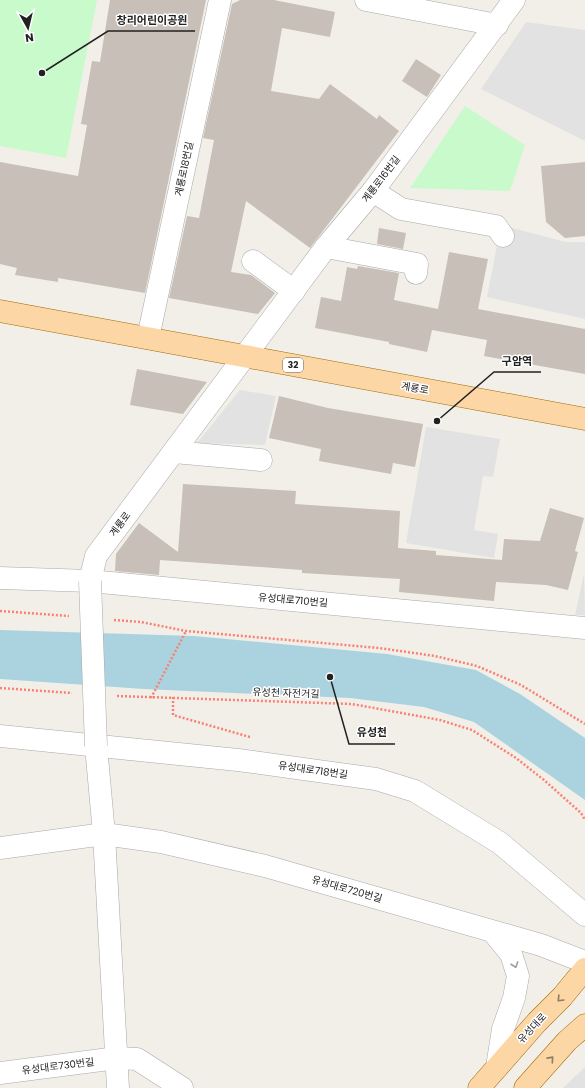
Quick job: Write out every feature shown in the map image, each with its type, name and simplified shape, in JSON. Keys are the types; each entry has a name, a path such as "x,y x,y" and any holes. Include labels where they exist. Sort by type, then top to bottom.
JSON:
{"main road":[{"name":"계룡로","path":"0,311 585,419"},
{"name":"유성대로","path":"479,1088 537,1022 562,997 585,969"},
{"path":"525,1088 567,1041 585,1025"}],"street":[{"name":"계룡로18번길","path":"148,338 220,0"},
{"path":"366,0 497,24"},
{"name":"계룡로16번길","path":"246,356 326,247 373,191 514,0"},
{"path":"373,191 401,209 496,226 503,236"},
{"path":"326,247 417,264 416,273"},
{"path":"253,261 294,291"},
{"name":"계룡로","path":"96,746 90,581 96,556 246,356"},
{"path":"174,452 261,460"},
{"name":"유성대로710번길","path":"0,578 90,581 585,628"},
{"name":"유성대로718번길","path":"0,736 238,760 376,779 416,791 500,843 585,915"},
{"path":"96,746 104,834 118,1088"},
{"name":"유성대로720번길","path":"0,848 104,834 160,842 265,866 494,933 541,945 585,962"},
{"path":"494,933 511,954 518,976 514,998 503,1029 497,1067"},
{"name":"유성대로730번길","path":"0,1073 117,1058 137,1059 182,1088"}],"path":[{"path":"0,611 72,616"},
{"path":"110,619 141,622 186,631 379,648 435,656 477,666 521,685 585,724"},
{"path":"151,698 186,631"},
{"path":"0,688 79,694"},
{"name":"유성천 자전거길","path":"111,696 352,704 440,720 472,730 516,758 544,780 581,813 585,820"}],"green space":[{"path":"0,0 97,0 66,158 0,146"},
{"path":"465,106 525,145 510,191 410,188"}],"shaded area":[{"path":"526,22 585,30 585,141 481,89"},
{"path":"501,225 565,242 585,242 585,319 487,297"},
{"path":"240,390 276,396 265,445 197,443"},
{"path":"426,427 500,439 493,477 483,476 474,530 498,534 494,558 406,543"},
{"path":"584,574 585,615 575,615"},
{"path":"585,1067 585,1088 563,1088"}],"water":[{"path":"0,630 194,636 387,654 476,670 520,694 585,738 585,800 474,722 424,707 350,698 144,689 0,679"}],"building":[{"path":"110,0 206,0 145,293 58,278 58,282 15,275 17,268 0,264 0,162 78,176 87,125 81,124 92,61 100,62"},
{"path":"240,0 274,0 335,12 330,37 282,28 271,91 319,99 330,84 377,119 379,115 399,131 310,248 246,201 231,272 251,275 275,293 258,314 169,298 187,216 199,218 214,140 203,138 232,4"},
{"path":"416,59 441,75 427,97 402,81"},
{"path":"585,162 585,236 565,238 546,222 541,166"},
{"path":"379,228 406,233 403,249 377,244"},
{"path":"449,252 488,259 478,309 585,329 585,374 484,356 487,340 432,330 427,352 389,344 389,342 315,328 321,297 341,301 347,267 357,269 358,266 399,273 394,300 438,309"},
{"path":"137,369 207,382 183,414 130,405"},
{"path":"279,396 328,408 423,424 415,467 393,463 391,474 319,461 321,449 269,438"},
{"path":"183,484 296,491 295,504 400,511 398,548 436,551 436,555 502,560 504,539 540,541 550,508 584,518 575,551 578,552 568,590 546,585 496,582 494,601 399,592 400,579 302,573 302,570 160,560 159,575 115,571 116,554 139,523 178,552"}],"place":[{"name":"창리어린이공원","path":"42,73"},
{"name":"구암역","path":"437,421"},
{"name":"유성천","path":"330,677"}]}
